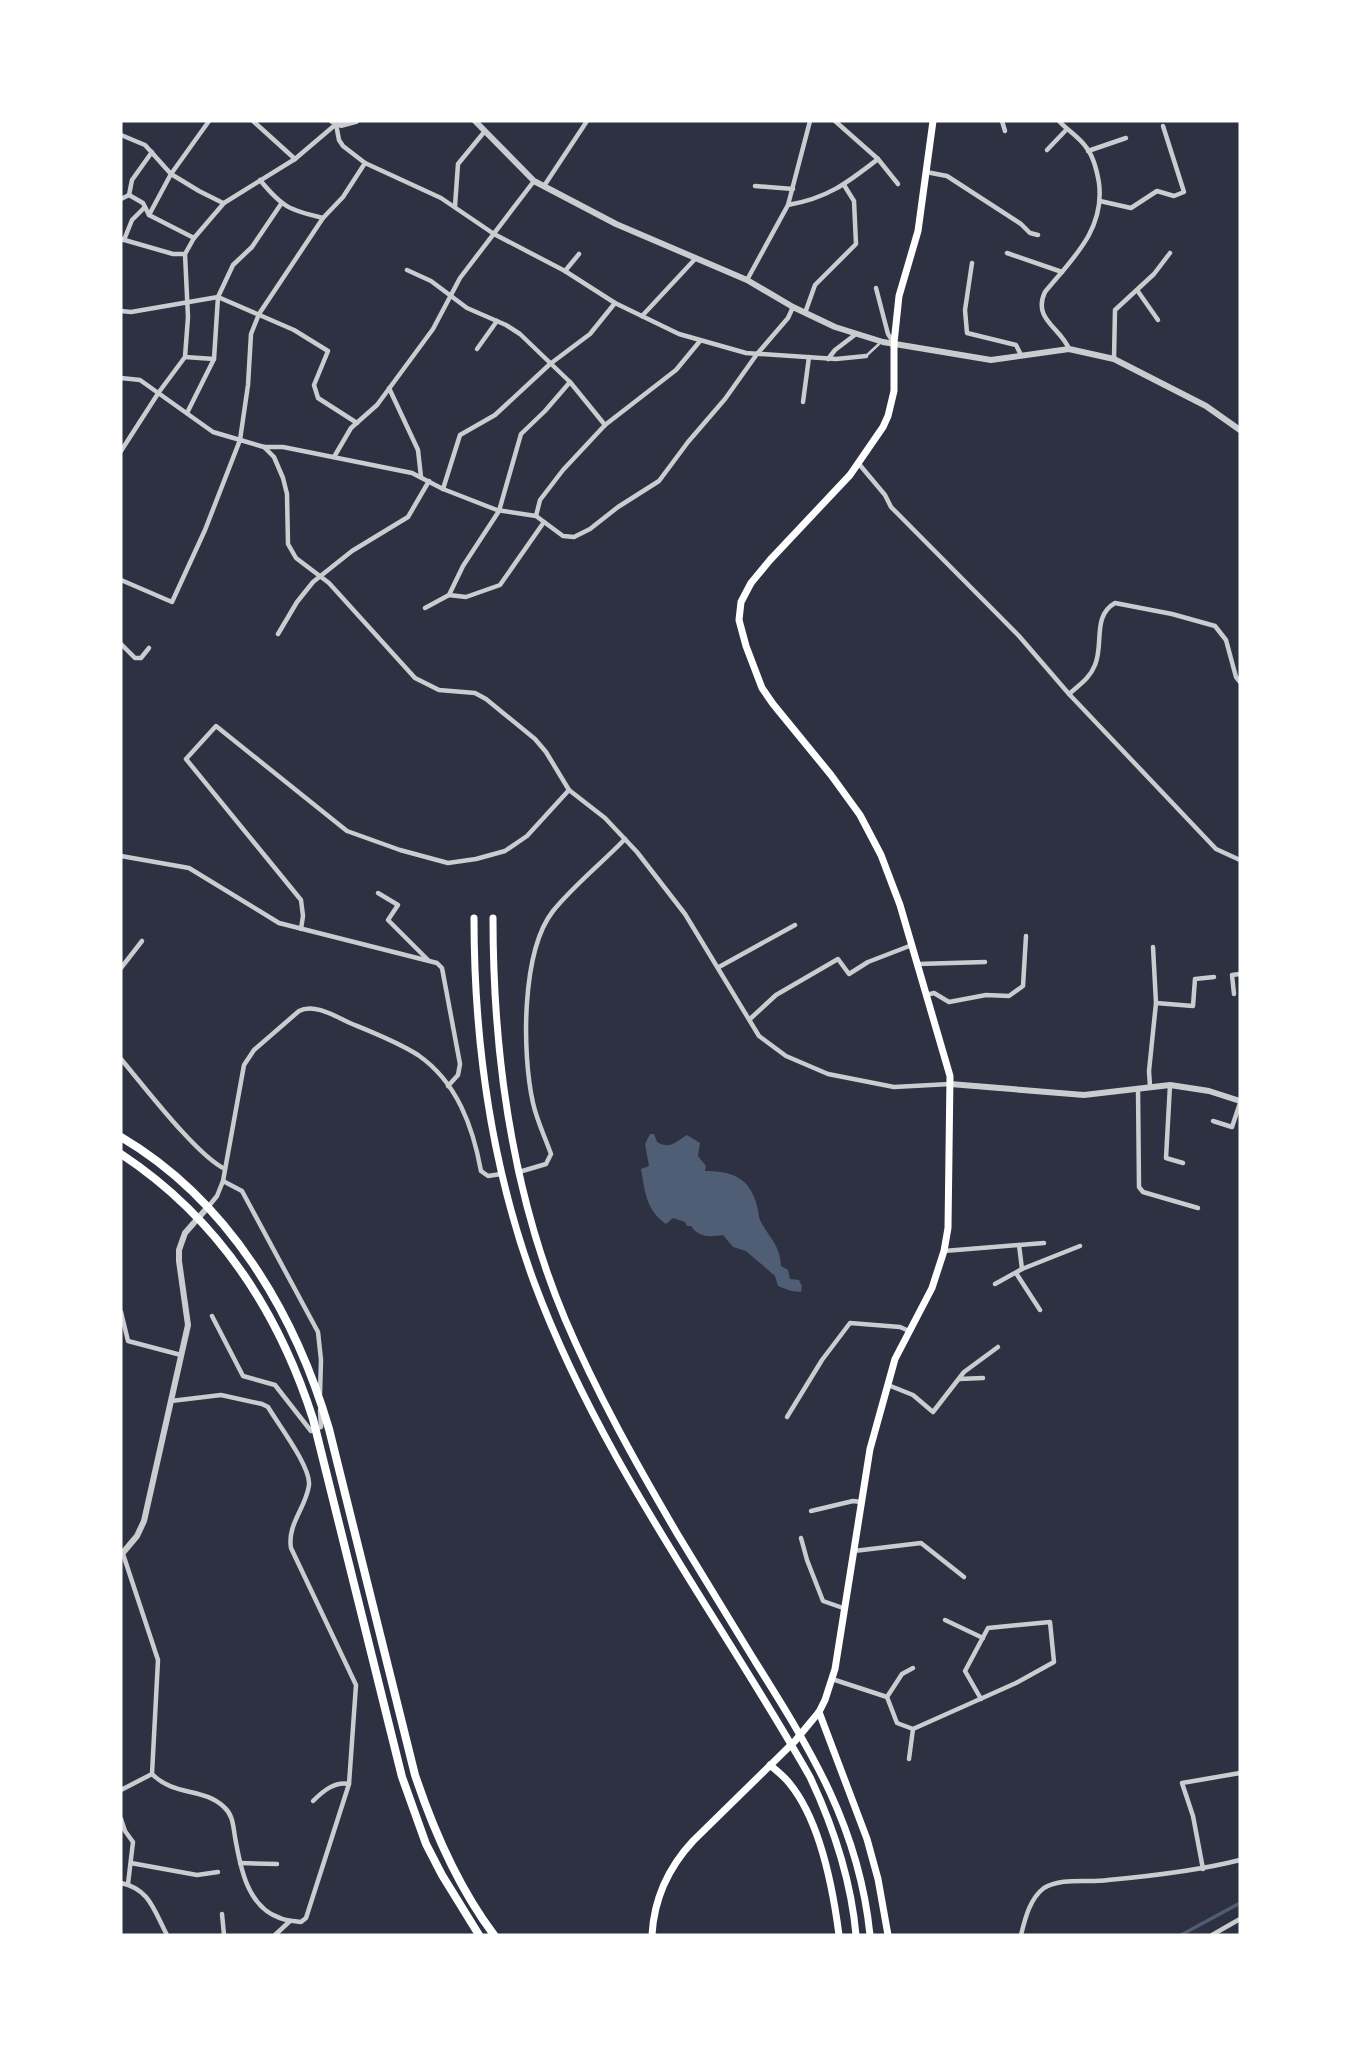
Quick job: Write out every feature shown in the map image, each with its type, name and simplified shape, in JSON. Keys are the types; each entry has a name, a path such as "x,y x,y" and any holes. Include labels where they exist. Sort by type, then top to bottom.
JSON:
{"main road":[{"path":"652,1935 656,1905 678,1858 780,1756 819,1712 832,1679 870,1449 895,1359 932,1288 944,1251 949,1215 950,1084 918,964 889,873 870,832 831,775 767,696 740,627 741,602 751,583 859,464 883,427 892,405 899,296 918,231 933,121"},
{"path":"474,918 483,1077 501,1174 524,1252 546,1311 611,1448 797,1755 825,1810 845,1869 856,1935"},
{"path":"494,918 497,1036 509,1126 539,1245 564,1317 597,1389 635,1459 807,1745 841,1813 862,1885 870,1935"},
{"path":"121,1138 149,1156 207,1208 247,1256 289,1323 315,1385 334,1450 407,1746 425,1806 448,1860 494,1935"},
{"path":"121,1154 165,1188 197,1218 237,1264 257,1292 281,1335 306,1397 325,1464 396,1755 412,1807 442,1875 479,1935"},
{"path":"819,1712 867,1839 878,1879 888,1935"},
{"path":"770,1765 790,1783 811,1824 830,1883 839,1935"}],"street":[{"path":"149,215 171,174 209,121"},
{"path":"253,121 295,159"},
{"path":"122,447 185,357 188,317 185,254 194,238 224,203 295,159 334,123 356,121"},
{"path":"475,121 534,181 617,224 747,280 805,313 856,334 881,341 991,360 1069,349 1114,359 1206,405 1240,429"},
{"path":"544,186 587,121"},
{"path":"747,280 788,205 810,121"},
{"path":"835,121 878,159 898,184"},
{"path":"1002,121 1005,131"},
{"path":"1059,121 1088,151 1097,174 1100,201 1089,237 1041,300 1044,318 1067,341 1069,349"},
{"path":"334,123 343,146 365,163 455,206 494,234 565,271 615,303 679,334 757,354 828,359 866,356"},
{"path":"1100,201 1131,208 1157,191 1174,196 1184,192 1163,126"},
{"path":"1047,150 1066,129"},
{"path":"455,206 457,164 485,131"},
{"path":"121,135 145,145 171,174 224,203"},
{"path":"1088,151 1126,138"},
{"path":"129,195 132,180 152,152"},
{"path":"788,205 811,202 844,185 878,159"},
{"path":"121,580 172,603 205,530 240,440 248,384 251,334 260,314 323,218 343,197 365,163"},
{"path":"925,172 947,176 1021,224 1030,233 1038,235"},
{"path":"260,180 281,204 323,218"},
{"path":"334,457 351,428 377,405 433,328 460,278 534,181"},
{"path":"805,313 815,285 856,244 854,201 844,185"},
{"path":"755,186 793,188"},
{"path":"121,199 129,195"},
{"path":"129,195 138,199 149,215 194,238"},
{"path":"187,412 214,359 218,297 233,265 252,247 281,204"},
{"path":"145,207 132,220 122,240 173,254 185,254"},
{"path":"1007,253 1062,272"},
{"path":"1114,359 1115,310 1154,274 1170,253"},
{"path":"565,271 579,254"},
{"path":"642,316 696,258"},
{"path":"972,263 965,310 967,333 1016,345 1021,356"},
{"path":"407,270 431,281 467,308 520,334 570,383 605,425"},
{"path":"876,288 887,334 894,343"},
{"path":"1137,290 1158,320"},
{"path":"121,311 131,312 218,297 260,314 328,351 314,385 318,397 357,423"},
{"path":"443,489 460,435 495,415 550,364 590,334 615,303"},
{"path":"121,378 140,380 213,432 264,447 283,447 412,472 443,489 499,511 536,516 563,536 575,537 659,481 788,318 793,307"},
{"path":"477,349 497,321"},
{"path":"828,359 856,334"},
{"path":"536,516 540,500 563,470 605,425 676,370 700,341"},
{"path":"185,357 214,359"},
{"path":"803,402 809,357"},
{"path":"449,596 463,566 499,511 521,434 570,383"},
{"path":"389,387 418,450 421,477"},
{"path":"264,447 274,457 283,478 288,544 296,558 329,583 415,678 443,691 475,693 535,739 569,790 587,801 625,839 685,914 759,1036 772,1046 804,1066 828,1074 894,1087 950,1084 1084,1095 1170,1085 1209,1090 1240,1102 1232,1127 1213,1121"},
{"path":"859,464 885,495 891,507 1019,636 1069,694 1216,849 1240,860"},
{"path":"278,634 297,602 320,577 352,551 408,517 429,481"},
{"path":"425,608 449,596 466,597 500,585 544,522"},
{"path":"1069,694 1089,677 1097,663 1101,619 1106,608 1115,603 1215,626 1226,640 1236,677 1240,682"},
{"path":"121,644 135,658 141,658 149,648"},
{"path":"301,929 301,900 186,759 216,726 347,831 400,850 448,863 505,851 527,836 569,790"},
{"path":"519,1172 546,1164 551,1154 534,1106 527,1062 530,978 537,942 554,911 625,839"},
{"path":"121,856 189,868 279,923 428,960"},
{"path":"379,893 397,905 388,920 428,960 442,968 460,1064 458,1075 448,1086"},
{"path":"719,967 795,925"},
{"path":"925,995 934,993 949,1002 986,995 1009,996 1023,986 1026,936"},
{"path":"121,968 142,941"},
{"path":"750,1019 776,995 838,959 849,974 868,962 912,944"},
{"path":"1150,1086 1156,1003 1153,947"},
{"path":"918,964 985,962"},
{"path":"1234,994 1232,975 1240,974"},
{"path":"1156,1003 1193,1006 1195,979 1214,977"},
{"path":"171,1401 221,1395 268,1407 303,1464 309,1483 289,1535 291,1548 356,1685 349,1784 306,1917 301,1922 280,1919 254,1898 240,1863 232,1815 223,1805 205,1795 176,1790 160,1782 152,1774 158,1660 122,1554 137,1536 144,1521 188,1325 178,1261 179,1250 185,1233 217,1196 223,1181 244,1065 254,1050 303,1009 311,1007 412,1052 430,1065 448,1086 468,1119 481,1171 488,1176 501,1174"},
{"path":"121,1059 210,1160 225,1169"},
{"path":"1170,1085 1166,1158 1183,1163"},
{"path":"1138,1088 1139,1188 1143,1192 1198,1208"},
{"path":"212,1317 243,1376 275,1385 311,1431 321,1427 321,1353 318,1332 242,1191 223,1181"},
{"path":"944,1251 1045,1243"},
{"path":"1019,1245 1022,1269"},
{"path":"995,1284 1022,1269 1080,1246"},
{"path":"1016,1273 1040,1310"},
{"path":"121,1312 128,1341 182,1355"},
{"path":"787,1417 822,1360 850,1323 900,1327 909,1331"},
{"path":"888,1385 913,1395 933,1412 964,1372 998,1347"},
{"path":"958,1379 984,1378"},
{"path":"811,1511 853,1501 862,1502"},
{"path":"802,1538 807,1560 823,1601 843,1608"},
{"path":"854,1551 921,1542 964,1577"},
{"path":"944,1620 983,1639"},
{"path":"887,1697 897,1723 913,1729 981,1699 1054,1662 1050,1622 988,1628 965,1671 981,1699"},
{"path":"887,1697 902,1674 913,1668"},
{"path":"832,1679 887,1697"},
{"path":"909,1759 913,1729"},
{"path":"1203,1869 1193,1816 1182,1783 1240,1773"},
{"path":"121,1790 152,1774"},
{"path":"313,1801 325,1789 342,1782 349,1784"},
{"path":"121,1819 133,1842 128,1884"},
{"path":"1021,1935 1034,1898 1045,1888 1057,1883 1203,1869 1240,1860"},
{"path":"131,1863 197,1875 218,1872"},
{"path":"240,1863 277,1864"},
{"path":"121,1882 147,1895 167,1935"},
{"path":"222,1914 224,1935"},
{"path":"1212,1935 1240,1919"},
{"path":"275,1935 291,1920"}],"lane":[{"path":"866,356 881,341"}],"water":[{"path":"650,1134 654,1134 657,1142 666,1145 673,1144 687,1135 700,1143 698,1156 706,1166 705,1171 730,1174 744,1182 754,1196 760,1220 777,1247 781,1266 788,1270 790,1279 799,1280 801,1292 778,1286 775,1276 746,1251 733,1247 723,1235 705,1236 687,1226 685,1222 673,1218 666,1224 659,1219 650,1207 641,1169 649,1166 645,1144"}],"waterway":[{"path":"1181,1935 1240,1903"}]}
